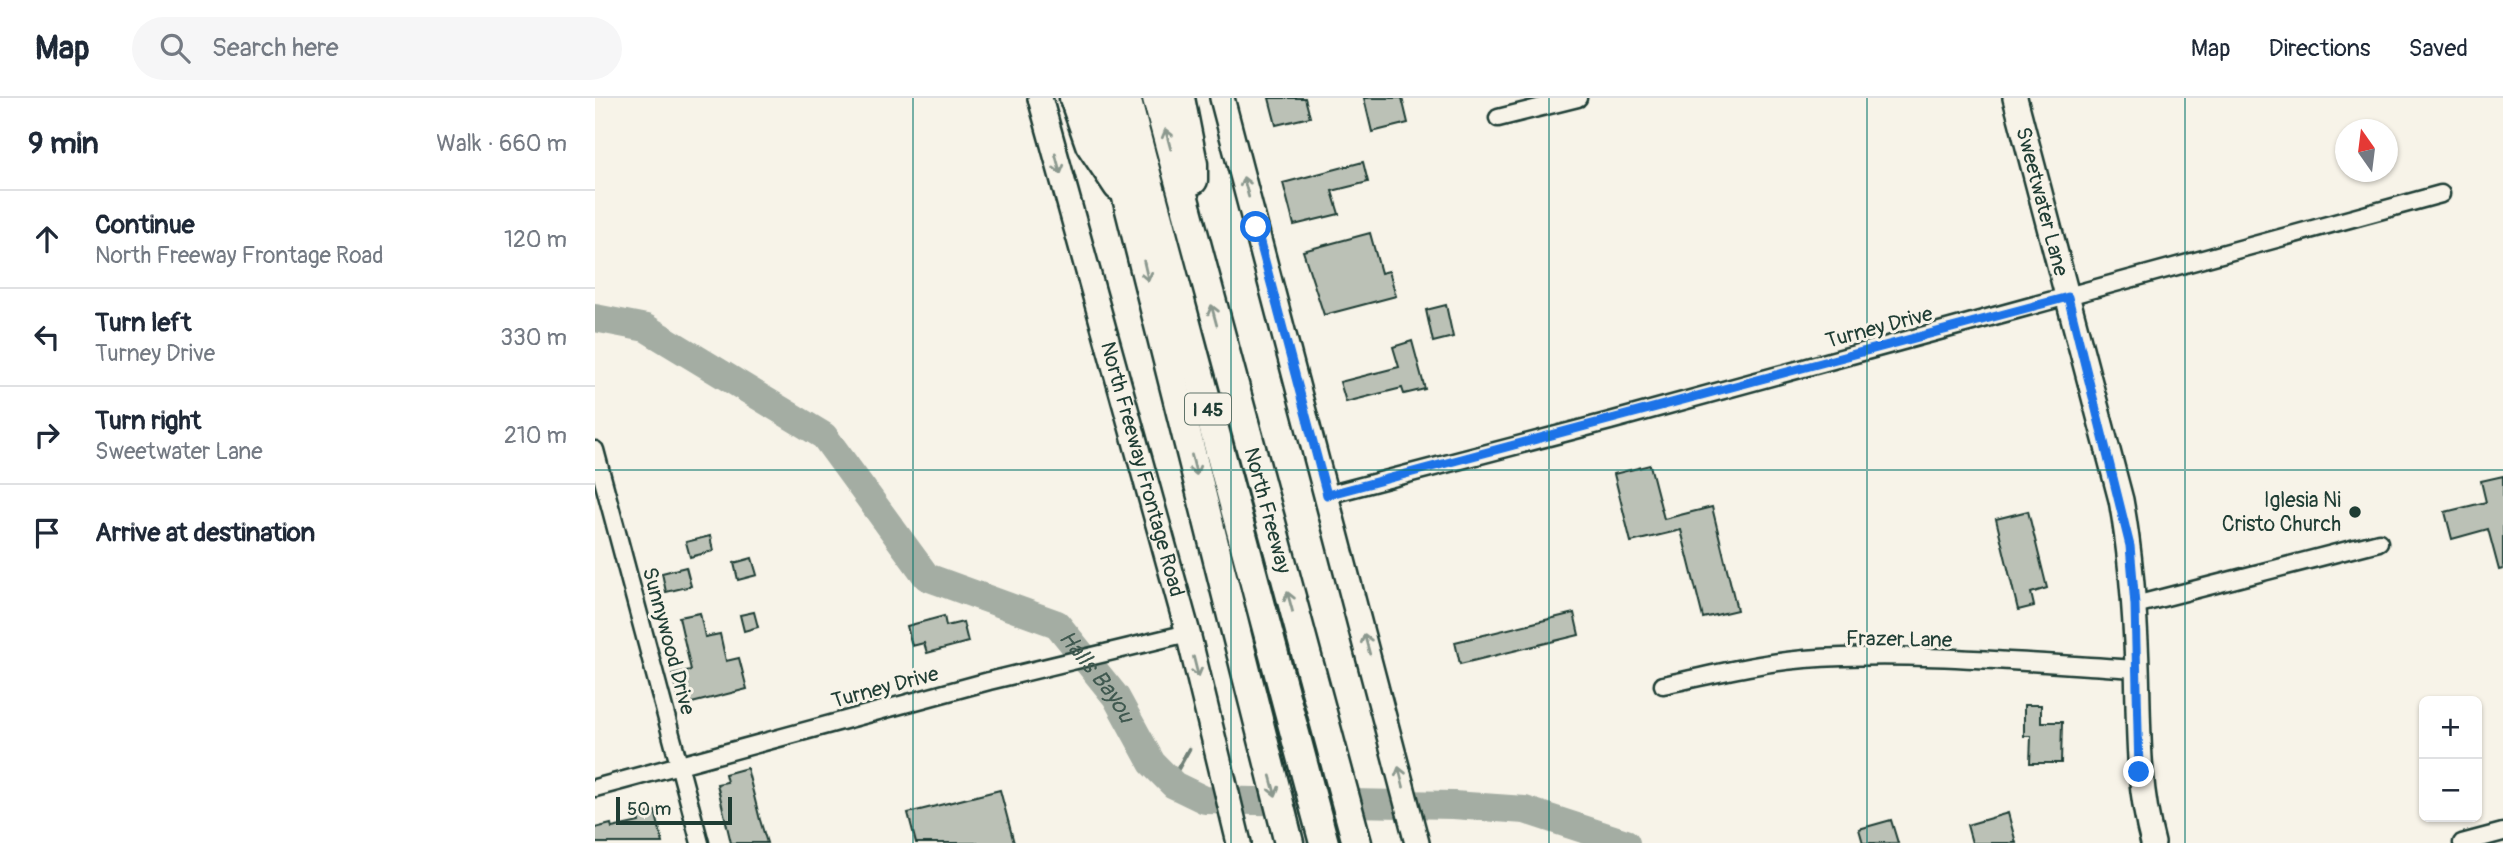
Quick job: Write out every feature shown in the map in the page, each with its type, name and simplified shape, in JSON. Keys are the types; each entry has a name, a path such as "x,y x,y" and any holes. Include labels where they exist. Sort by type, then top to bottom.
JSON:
{"highway":[{"path":"1074,98 1090,144 1130,204"},
{"name":"I 45","path":"1102,98 1288,843"},
{"name":"North Freeway","path":"1126,98 1324,843"},
{"name":"North Freeway","path":"1157,98 1320,715 1357,843"},
{"path":"1180,98 1193,164 1192,228"}],"main road":[{"name":"North Freeway Frontage Road","path":"1040,98 1188,633 1239,843"},
{"path":"1222,98 1417,843"},
{"name":"Sweetwater Lane","path":"2015,98 2121,500 2130,546 2135,605 2139,772 2153,843"}],"street":[{"path":"1498,118 1578,98"},
{"name":"Turney Drive","path":"1327,495 2068,297 2441,194"},
{"name":"Sunnywood Drive","path":"595,450 700,843"},
{"path":"2135,605 2378,542"},
{"name":"Turney Drive","path":"595,788 1037,669 1188,633"},
{"name":"Frazer Lane","path":"1663,685 1805,659 1883,657 2137,669"},
{"path":"2462,843 2503,832"}],"building":[{"path":"1269,98 1305,98 1310,117 1276,125"},
{"path":"1364,98 1402,98 1408,123 1372,132"},
{"path":"1363,162 1368,182 1332,191 1339,214 1294,225 1283,183"},
{"path":"1370,233 1381,273 1389,271 1396,296 1324,315 1303,251"},
{"path":"1446,305 1453,337 1433,342 1426,310"},
{"path":"1412,341 1425,389 1404,394 1402,388 1346,402 1340,382 1399,367 1393,347"},
{"path":"1650,465 1664,519 1712,507 1737,610 1703,618 1681,530 1631,542 1614,474"},
{"path":"2503,476 2503,569 2499,570 2488,529 2452,539 2445,512 2486,502 2481,481"},
{"path":"2028,511 2047,588 2031,593 2034,606 2018,610 1996,519"},
{"path":"710,536 713,551 690,557 686,542"},
{"path":"752,558 757,575 738,580 734,563"},
{"path":"686,567 691,586 666,592 662,573"},
{"path":"754,612 758,627 744,631 740,615"},
{"path":"700,613 705,637 720,634 726,661 739,658 747,689 680,706 672,674 691,670 679,617"},
{"path":"1574,613 1579,635 1460,664 1455,642"},
{"path":"944,616 946,626 963,622 968,642 927,653 924,643 912,646 907,626"},
{"path":"2024,705 2041,705 2041,722 2062,722 2061,763 2030,763 2031,736 2024,736"},
{"path":"747,768 767,843 731,843 717,784 727,782 725,774"},
{"path":"1000,790 1014,843 916,843 908,813"},
{"path":"655,811 663,843 595,843 595,828 611,824 612,828 639,822 638,816"},
{"path":"2008,813 2016,843 1972,843 1967,825"},
{"path":"1891,820 1898,843 1863,843 1859,829"}],"waterway":[{"name":"Halls Bayou","path":"595,318 646,328 824,436 927,577 1057,624 1116,697 1152,763 1174,785 1205,800 1453,805 1525,810 1626,843"},
{"path":"1171,781 1189,749"}],"place":[{"name":"Iglesia Ni Cristo Church","path":"2355,512"}],"route":[{"path":"1256,227 1327,495 2068,297 2121,500 2130,546 2135,605 2139,772"}]}
